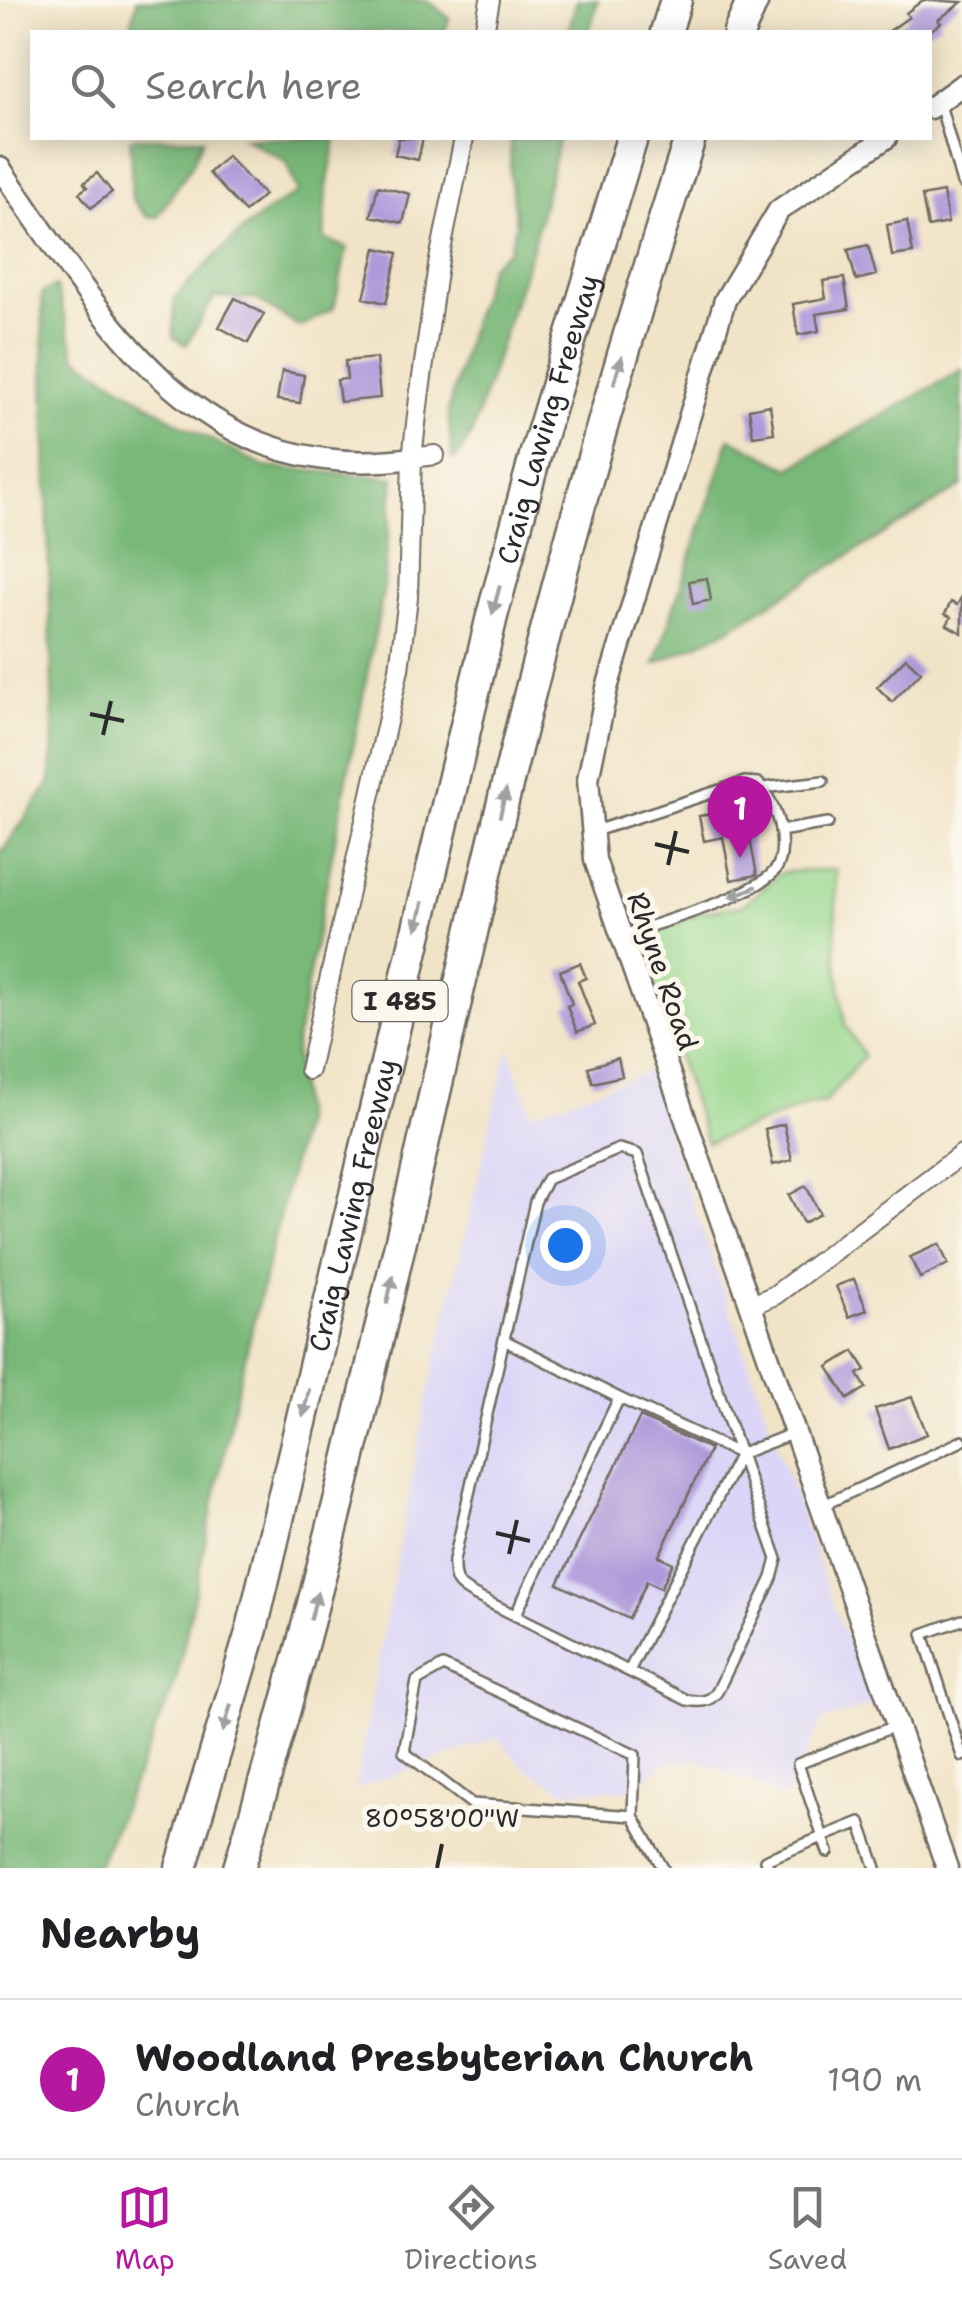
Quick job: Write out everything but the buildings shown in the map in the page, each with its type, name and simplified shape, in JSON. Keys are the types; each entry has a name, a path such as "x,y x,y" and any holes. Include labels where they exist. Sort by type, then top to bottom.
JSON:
{"highway":[{"path":"652,30 659,0"},
{"path":"667,30 676,0"},
{"path":"725,30 734,0"},
{"path":"741,30 753,0"},
{"name":"Craig Lawing Freeway","path":"181,1868 252,1629 492,616 628,140"},
{"name":"Craig Lawing Freeway","path":"239,1868 310,1622 537,661 606,412 672,193 692,140"}],"street":[{"path":"484,30 490,0"},
{"path":"935,105 962,85"},
{"path":"309,1070 399,669 408,598 412,458 438,265 464,140"},
{"name":"Rhyne Road","path":"883,140 779,210 725,300 607,688 588,779 595,860 947,1868"},
{"path":"0,168 131,350 177,394 206,415 256,440 298,453 344,461 435,455"},
{"path":"750,1306 776,1295 962,1154"}],"lane":[{"path":"935,105 962,183"},
{"path":"763,788 823,781"},
{"path":"592,831 745,782 758,783 763,788 780,830 782,852 776,868 756,888 622,936"},
{"path":"780,830 828,823"},
{"path":"619,1149 637,1154 777,1559 772,1578 717,1692 701,1702 688,1700 458,1587 453,1579 504,1340 540,1190 547,1179 619,1149"},
{"path":"504,1340 740,1454"},
{"path":"516,1614 619,1398"},
{"path":"628,1671 740,1454 794,1433"},
{"path":"820,1507 962,1441"},
{"path":"961,1624 923,1634 962,1756"},
{"path":"633,1816 472,1804 404,1752 417,1682 443,1666 635,1755 633,1816 663,1868"},
{"path":"828,1852 798,1764 897,1726"},
{"path":"769,1868 765,1860 860,1822 876,1868"},
{"path":"800,1846 805,1860"}],"shaded area":[{"path":"508,1048 532,1113 647,1072 836,1614 876,1704 822,1721 785,1798 698,1760 666,1763 631,1790 565,1791 521,1765 498,1738 355,1789 424,1412"}],"green space":[{"path":"137,0 427,0 449,18 446,30 130,30"},
{"path":"577,0 598,0 590,30 569,30"},
{"path":"130,140 202,140 192,165 157,217 146,216 132,199"},
{"path":"248,140 336,140 327,187 324,239 347,248 334,308 300,327 256,299 214,297 186,345 173,337 175,297 248,226 298,193 286,162"},
{"path":"511,140 559,140 534,241 472,433 458,457 452,459 448,410 471,325 490,265 509,250 516,224"},
{"path":"56,286 76,357 180,424 265,467 394,478 383,592 295,1047 302,1123 238,1386 176,1682 97,1868 0,1868 0,854 51,782 42,293"},
{"path":"962,370 962,486 722,633 655,664 730,438 790,468"},
{"path":"836,870 836,954 845,1025 864,1056 825,1102 707,1143 637,938 702,912 741,906 783,872"}],"place":[{"name":"Woodland Presbyterian Church","path":"740,858"}]}
